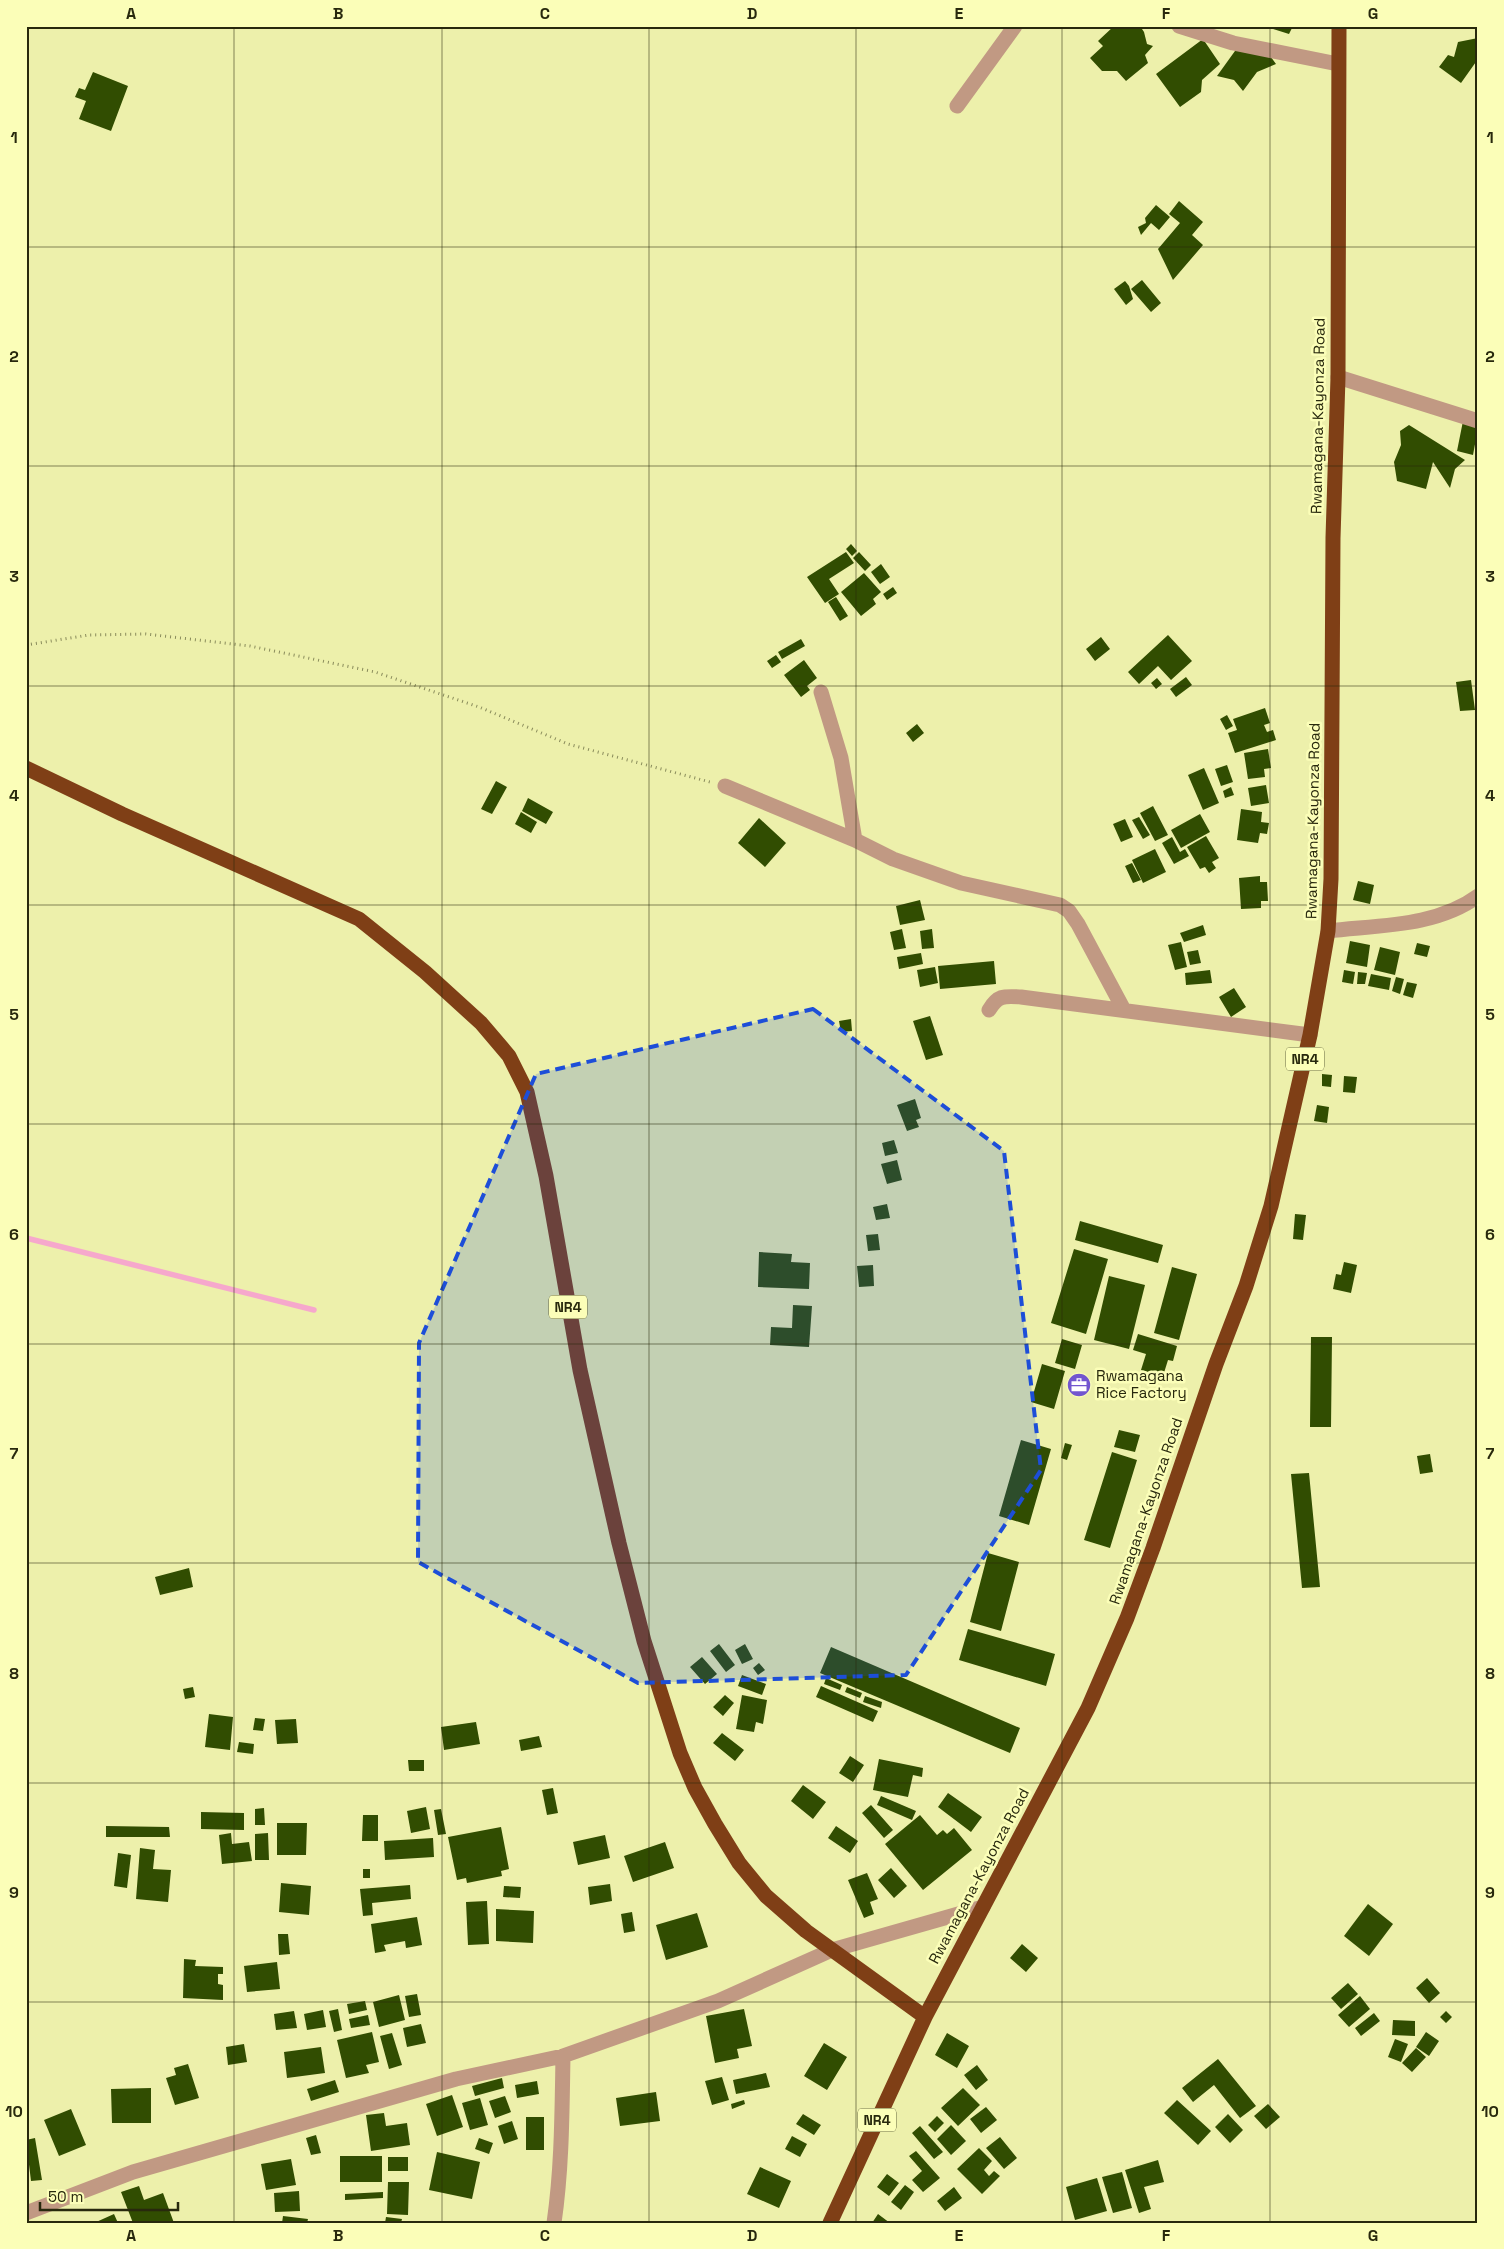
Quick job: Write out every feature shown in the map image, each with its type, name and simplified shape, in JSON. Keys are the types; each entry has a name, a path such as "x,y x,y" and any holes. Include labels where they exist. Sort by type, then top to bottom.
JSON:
{"highway":[{"name":"Rwamagana-Kayonza Road","path":"925,2017 1088,1708 1134,1600 1271,1206 1310,1035 1328,931 1331,880 1333,538 1338,377 1339,26"},
{"name":"NR4","path":"26,768 122,814 359,919 426,972 481,1022 509,1056 527,1092 546,1176 580,1370 619,1543 666,1716 695,1788 739,1863 766,1896 790,1919 925,2017 830,2223"}],"street":[{"path":"957,106 1015,26"},
{"path":"1179,26 1233,42 1338,64"},
{"path":"1338,377 1478,421"},
{"path":"821,692 841,758 855,840"},
{"path":"725,786 855,840 893,859 961,883 1060,905 1069,911 1078,924 1124,1010"},
{"path":"1328,931 1394,924 1438,916 1467,904 1478,896"},
{"path":"989,1010 995,1000 1006,996 1310,1035"},
{"path":"26,2213 132,2172 456,2079 563,2056 718,2001 832,1950 983,1907"},
{"path":"554,2223 562,2130 563,2056"}],"path":[{"path":"26,645 89,635 146,634 260,648 375,672 479,707 568,744 725,786"}],"highlighted area":[{"path":"813,1009 1004,1151 1041,1470 906,1675 638,1683 418,1562 419,1343 536,1074"}],"building":[{"path":"1114,26 1140,26 1144,32 1147,44 1153,46 1145,55 1148,63 1126,81 1117,71 1102,71 1090,58 1103,46 1098,41"},
{"path":"1264,26 1293,26 1289,34"},
{"path":"1478,38 1478,59 1461,83 1439,67 1448,55 1454,57 1458,42"},
{"path":"1203,39 1220,64 1202,80 1201,92 1180,107 1156,74"},
{"path":"1240,44 1268,53 1276,64 1257,72 1243,91 1234,80 1217,76"},
{"path":"93,72 128,86 111,131 79,119 86,101 75,97 79,88 85,90"},
{"path":"1179,201 1203,222 1192,235 1203,245 1173,280 1158,249 1180,223 1169,214"},
{"path":"1156,205 1170,217 1159,230 1151,223 1141,235 1138,227 1146,223 1145,218"},
{"path":"1142,280 1161,303 1151,312 1131,289"},
{"path":"1125,281 1129,286 1133,299 1126,305 1114,289"},
{"path":"1463,421 1478,428 1473,455 1457,451"},
{"path":"1409,425 1465,460 1455,469 1450,488 1433,462 1426,489 1397,481 1394,462 1401,445 1400,431"},
{"path":"851,544 857,551 852,556 846,549"},
{"path":"846,552 854,563 829,579 839,594 825,603 807,577"},
{"path":"859,552 871,565 865,571 853,558"},
{"path":"881,564 890,577 880,584 871,572"},
{"path":"864,573 881,592 873,599 876,604 861,616 841,592"},
{"path":"893,587 897,593 887,600 883,594"},
{"path":"836,597 848,616 840,621 828,602"},
{"path":"1168,635 1192,661 1171,680 1158,666 1139,684 1128,672"},
{"path":"1101,637 1110,649 1095,661 1086,649"},
{"path":"801,639 805,646 782,659 778,652"},
{"path":"776,655 781,662 772,668 767,661"},
{"path":"804,660 817,678 807,686 810,690 801,697 784,675"},
{"path":"1186,677 1192,685 1176,697 1170,689"},
{"path":"1157,678 1162,684 1156,689 1151,683"},
{"path":"1471,680 1475,710 1460,711 1456,682"},
{"path":"1265,708 1270,723 1264,725 1267,732 1273,730 1276,740 1235,753 1228,733 1237,730 1233,719"},
{"path":"1227,715 1233,726 1226,730 1220,719"},
{"path":"917,724 924,733 913,742 906,733"},
{"path":"1268,749 1271,768 1264,769 1265,777 1248,779 1244,753"},
{"path":"1227,765 1233,782 1221,786 1215,769"},
{"path":"1204,768 1219,803 1203,810 1188,775"},
{"path":"496,781 507,787 492,814 481,809"},
{"path":"1266,785 1269,803 1251,806 1248,788"},
{"path":"1231,787 1234,795 1225,798 1223,791"},
{"path":"528,798 553,812 546,824 522,811"},
{"path":"1153,806 1168,835 1155,841 1140,813"},
{"path":"1241,809 1262,812 1261,822 1269,823 1267,834 1260,833 1258,843 1237,840"},
{"path":"521,812 537,822 531,833 515,824"},
{"path":"1200,814 1210,832 1181,848 1171,830"},
{"path":"1139,817 1150,835 1143,839 1132,820"},
{"path":"759,818 786,843 765,867 738,843"},
{"path":"1125,819 1133,837 1121,842 1113,824"},
{"path":"1206,836 1219,858 1212,862 1216,868 1209,873 1205,867 1200,869 1187,847"},
{"path":"1172,837 1180,852 1185,849 1189,856 1174,864 1162,843"},
{"path":"1155,849 1166,872 1143,883 1132,860"},
{"path":"1132,863 1141,880 1133,883 1125,866"},
{"path":"1260,876 1260,882 1267,882 1268,901 1261,901 1261,908 1241,909 1239,878"},
{"path":"1358,881 1374,885 1370,904 1353,900"},
{"path":"920,900 925,920 900,925 896,906"},
{"path":"1203,925 1206,935 1184,942 1180,933"},
{"path":"902,929 906,948 894,950 890,932"},
{"path":"932,929 934,948 922,949 920,931"},
{"path":"1350,941 1370,945 1367,967 1346,963"},
{"path":"1181,942 1187,967 1175,970 1168,945"},
{"path":"1417,943 1430,946 1427,957 1414,954"},
{"path":"1380,947 1400,952 1395,975 1374,970"},
{"path":"1198,950 1201,963 1190,965 1187,952"},
{"path":"921,953 923,964 899,969 897,957"},
{"path":"994,961 996,984 940,989 938,966"},
{"path":"935,967 938,983 920,987 917,970"},
{"path":"1210,970 1212,983 1186,985 1185,973"},
{"path":"1344,970 1355,972 1353,984 1342,982"},
{"path":"1358,972 1367,973 1365,984 1357,984"},
{"path":"1371,974 1391,978 1389,990 1368,986"},
{"path":"1396,977 1404,979 1400,994 1392,991"},
{"path":"1407,982 1417,984 1413,998 1403,995"},
{"path":"1234,988 1246,1007 1231,1017 1219,997"},
{"path":"930,1016 943,1055 926,1060 913,1021"},
{"path":"851,1019 852,1031 841,1032 839,1021"},
{"path":"1322,1074 1332,1075 1331,1087 1322,1086"},
{"path":"1344,1076 1357,1077 1355,1093 1343,1092"},
{"path":"915,1099 921,1118 916,1120 919,1127 907,1131 897,1105"},
{"path":"1317,1105 1329,1107 1327,1123 1314,1121"},
{"path":"894,1140 898,1153 885,1156 882,1143"},
{"path":"897,1160 902,1180 887,1184 881,1164"},
{"path":"887,1204 890,1218 876,1220 873,1207"},
{"path":"1295,1214 1306,1215 1303,1240 1293,1239"},
{"path":"1080,1221 1163,1245 1158,1263 1075,1240"},
{"path":"878,1234 880,1250 868,1251 866,1235"},
{"path":"1074,1249 1108,1259 1086,1334 1051,1323"},
{"path":"759,1252 792,1254 791,1262 810,1263 809,1289 758,1287"},
{"path":"1344,1262 1357,1265 1351,1293 1333,1289 1336,1274 1341,1275"},
{"path":"873,1265 874,1286 859,1287 857,1266"},
{"path":"1172,1267 1197,1274 1179,1340 1154,1333"},
{"path":"1109,1276 1145,1285 1129,1349 1094,1340"},
{"path":"793,1305 812,1306 809,1347 770,1345 771,1327 792,1328"},
{"path":"1138,1334 1177,1346 1173,1361 1168,1360 1163,1376 1141,1370 1146,1354 1133,1350"},
{"path":"1311,1337 1332,1337 1331,1427 1310,1427"},
{"path":"1062,1339 1082,1345 1075,1369 1055,1363"},
{"path":"1042,1364 1065,1371 1054,1409 1031,1402"},
{"path":"1119,1430 1140,1435 1135,1452 1114,1447"},
{"path":"1021,1440 1051,1449 1029,1525 999,1516"},
{"path":"1065,1443 1072,1445 1067,1460 1061,1458"},
{"path":"1112,1452 1137,1460 1110,1548 1084,1540"},
{"path":"1430,1454 1433,1472 1420,1474 1417,1456"},
{"path":"1309,1473 1320,1587 1302,1588 1291,1474"},
{"path":"988,1553 1019,1562 1001,1631 970,1622"},
{"path":"189,1568 193,1587 160,1595 155,1577"},
{"path":"968,1629 1055,1654 1046,1686 959,1660"},
{"path":"719,1644 735,1665 726,1672 710,1651"},
{"path":"745,1644 753,1659 742,1664 735,1650"},
{"path":"831,1647 1020,1728 1010,1753 820,1673"},
{"path":"702,1657 717,1674 705,1684 690,1667"},
{"path":"759,1663 765,1670 758,1675 753,1668"},
{"path":"742,1675 766,1684 762,1695 738,1686"},
{"path":"826,1678 842,1685 840,1690 824,1684"},
{"path":"821,1686 878,1711 873,1722 816,1697"},
{"path":"193,1687 195,1697 185,1699 183,1689"},
{"path":"847,1687 862,1693 860,1698 845,1692"},
{"path":"725,1695 734,1703 723,1716 713,1707"},
{"path":"742,1695 767,1700 763,1724 756,1722 754,1732 736,1729"},
{"path":"865,1696 882,1702 881,1708 863,1702"},
{"path":"209,1714 233,1717 230,1750 205,1747"},
{"path":"255,1718 265,1719 263,1731 253,1730"},
{"path":"296,1719 298,1743 277,1744 275,1720"},
{"path":"476,1722 480,1744 444,1750 441,1727"},
{"path":"722,1733 744,1750 735,1761 713,1743"},
{"path":"539,1736 542,1747 521,1751 519,1740"},
{"path":"239,1742 254,1744 253,1754 237,1752"},
{"path":"850,1756 864,1765 853,1782 839,1773"},
{"path":"879,1759 923,1768 922,1777 913,1775 908,1797 873,1790"},
{"path":"408,1760 424,1760 424,1771 409,1771"},
{"path":"803,1785 826,1802 813,1819 791,1801"},
{"path":"553,1788 558,1813 547,1815 542,1790"},
{"path":"948,1793 982,1817 971,1832 938,1807"},
{"path":"881,1796 916,1811 912,1820 877,1805"},
{"path":"871,1805 893,1830 884,1838 862,1813"},
{"path":"426,1807 430,1829 411,1833 407,1811"},
{"path":"264,1808 265,1825 255,1825 255,1809"},
{"path":"441,1809 446,1834 438,1835 434,1810"},
{"path":"201,1812 244,1813 244,1830 201,1829"},
{"path":"363,1815 378,1815 378,1841 362,1841"},
{"path":"920,1815 937,1835 943,1830 947,1834 954,1828 972,1850 923,1890 885,1844"},
{"path":"277,1823 307,1823 306,1855 277,1855"},
{"path":"106,1826 169,1827 170,1837 106,1837"},
{"path":"836,1826 858,1841 850,1853 828,1838"},
{"path":"501,1827 509,1869 501,1871 502,1876 467,1883 466,1878 457,1880 448,1837"},
{"path":"231,1833 232,1844 249,1842 252,1861 222,1864 219,1835"},
{"path":"268,1833 269,1860 255,1860 255,1834"},
{"path":"605,1835 610,1858 578,1865 573,1842"},
{"path":"433,1838 434,1857 385,1860 384,1841"},
{"path":"665,1842 674,1868 633,1882 624,1856"},
{"path":"140,1848 155,1850 153,1869 171,1870 168,1902 136,1899"},
{"path":"118,1853 131,1855 127,1888 114,1886"},
{"path":"891,1868 907,1886 894,1898 878,1880"},
{"path":"363,1869 370,1869 370,1878 363,1878"},
{"path":"867,1873 878,1899 870,1902 874,1914 864,1918 848,1880"},
{"path":"281,1883 311,1886 309,1915 279,1912"},
{"path":"610,1884 612,1901 590,1905 588,1887"},
{"path":"410,1885 411,1899 372,1903 373,1915 363,1916 360,1889"},
{"path":"504,1886 521,1887 520,1898 503,1897"},
{"path":"487,1901 489,1944 468,1945 466,1902"},
{"path":"1368,1904 1393,1924 1369,1956 1344,1936"},
{"path":"496,1909 534,1911 533,1943 496,1941"},
{"path":"632,1912 635,1931 624,1933 621,1914"},
{"path":"697,1913 708,1947 666,1960 656,1925"},
{"path":"417,1917 422,1945 406,1948 405,1941 384,1945 386,1951 375,1953 371,1924"},
{"path":"278,1934 288,1934 290,1954 279,1955"},
{"path":"1022,1944 1038,1958 1026,1972 1010,1958"},
{"path":"184,1959 196,1960 195,1966 223,1967 223,1974 218,1974 218,1984 223,1985 223,2000 183,1998"},
{"path":"277,1962 280,1989 247,1992 244,1966"},
{"path":"1427,1978 1440,1993 1429,2003 1416,1988"},
{"path":"1348,1983 1358,1994 1341,2009 1331,1998"},
{"path":"417,1994 421,2015 409,2017 405,1996"},
{"path":"399,1995 405,2020 379,2027 373,2002"},
{"path":"1360,1996 1370,2009 1349,2027 1338,2015"},
{"path":"365,2001 367,2010 349,2014 347,2004"},
{"path":"338,2009 342,2030 334,2032 329,2011"},
{"path":"744,2009 752,2046 737,2049 739,2058 715,2063 706,2016"},
{"path":"323,2010 326,2027 307,2030 304,2014"},
{"path":"294,2011 297,2028 276,2030 274,2014"},
{"path":"1446,2011 1452,2017 1446,2023 1440,2017"},
{"path":"1374,2013 1380,2021 1361,2036 1355,2028"},
{"path":"368,2015 370,2025 351,2028 349,2019"},
{"path":"1393,2020 1415,2021 1415,2036 1392,2035"},
{"path":"421,2024 426,2043 407,2047 403,2028"},
{"path":"372,2032 379,2062 366,2065 369,2073 346,2078 337,2040"},
{"path":"1426,2032 1439,2041 1429,2056 1416,2047"},
{"path":"392,2033 402,2065 389,2069 380,2036"},
{"path":"947,2033 969,2046 957,2068 935,2055"},
{"path":"1395,2039 1408,2044 1401,2062 1388,2057"},
{"path":"824,2043 847,2057 827,2090 804,2076"},
{"path":"244,2044 247,2062 228,2065 226,2047"},
{"path":"321,2047 325,2073 287,2078 284,2052"},
{"path":"1416,2048 1426,2057 1412,2072 1402,2063"},
{"path":"1218,2059 1256,2106 1240,2118 1214,2085 1193,2102 1182,2088"},
{"path":"188,2064 199,2098 175,2105 166,2078 176,2075 174,2068"},
{"path":"977,2065 988,2080 976,2090 964,2075"},
{"path":"766,2073 770,2087 736,2094 733,2080"},
{"path":"722,2077 729,2100 712,2105 705,2081"},
{"path":"502,2078 504,2088 475,2096 472,2086"},
{"path":"335,2080 339,2092 311,2101 307,2089"},
{"path":"537,2081 539,2094 517,2098 515,2085"},
{"path":"151,2088 151,2123 112,2123 111,2089"},
{"path":"963,2088 980,2105 958,2126 941,2108"},
{"path":"656,2092 660,2121 620,2126 616,2098"},
{"path":"452,2095 463,2127 437,2136 426,2104"},
{"path":"505,2096 511,2112 495,2118 489,2101"},
{"path":"480,2098 488,2125 470,2130 462,2103"},
{"path":"744,2100 745,2104 732,2109 731,2104"},
{"path":"1177,2100 1211,2131 1198,2145 1164,2113"},
{"path":"1268,2104 1280,2117 1266,2129 1254,2116"},
{"path":"986,2107 997,2120 981,2133 970,2119"},
{"path":"71,2109 86,2145 59,2156 44,2120"},
{"path":"384,2113 386,2126 407,2123 410,2145 371,2151 366,2115"},
{"path":"803,2114 821,2125 814,2135 796,2124"},
{"path":"1228,2114 1243,2130 1230,2143 1215,2127"},
{"path":"937,2116 944,2123 935,2132 928,2125"},
{"path":"526,2117 544,2117 544,2150 526,2150"},
{"path":"512,2121 518,2139 504,2144 498,2126"},
{"path":"951,2125 966,2141 951,2155 937,2139"},
{"path":"920,2126 943,2152 934,2159 912,2133"},
{"path":"316,2135 321,2153 311,2155 306,2138"},
{"path":"792,2136 807,2144 800,2157 785,2149"},
{"path":"1000,2137 1017,2158 1004,2169 986,2148"},
{"path":"35,2138 42,2180 31,2181 26,2140"},
{"path":"479,2138 493,2143 489,2154 475,2149"},
{"path":"979,2148 992,2161 984,2170 989,2176 994,2171 1000,2176 982,2194 957,2169"},
{"path":"916,2151 940,2178 923,2192 912,2180 922,2171 909,2156"},
{"path":"437,2152 480,2162 472,2199 429,2190"},
{"path":"340,2156 382,2156 382,2182 340,2182"},
{"path":"388,2157 408,2157 408,2171 388,2171"},
{"path":"291,2159 296,2185 266,2190 261,2164"},
{"path":"1158,2160 1164,2182 1144,2187 1151,2209 1139,2213 1125,2170"},
{"path":"760,2167 791,2181 779,2208 747,2194"},
{"path":"1122,2172 1132,2208 1113,2213 1102,2177"},
{"path":"887,2174 899,2183 889,2196 877,2187"},
{"path":"1097,2178 1107,2211 1075,2220 1066,2187"},
{"path":"388,2182 409,2182 408,2215 387,2214"},
{"path":"905,2185 914,2192 901,2210 891,2202"},
{"path":"139,2186 144,2200 163,2193 174,2223 133,2223 121,2192"},
{"path":"954,2187 962,2198 945,2211 937,2201"},
{"path":"299,2191 300,2211 275,2212 274,2193"},
{"path":"383,2192 383,2198 345,2200 345,2194"},
{"path":"114,2214 118,2223 94,2223"},
{"path":"878,2214 890,2223 872,2223"},
{"path":"283,2216 308,2219 307,2223 282,2223"},
{"path":"386,2217 402,2219 401,2223 385,2223"}],"waterway":[{"path":"26,1238 314,1310"}],"place":[{"name":"Rwamagana Rice Factory","path":"1079,1385"}]}
